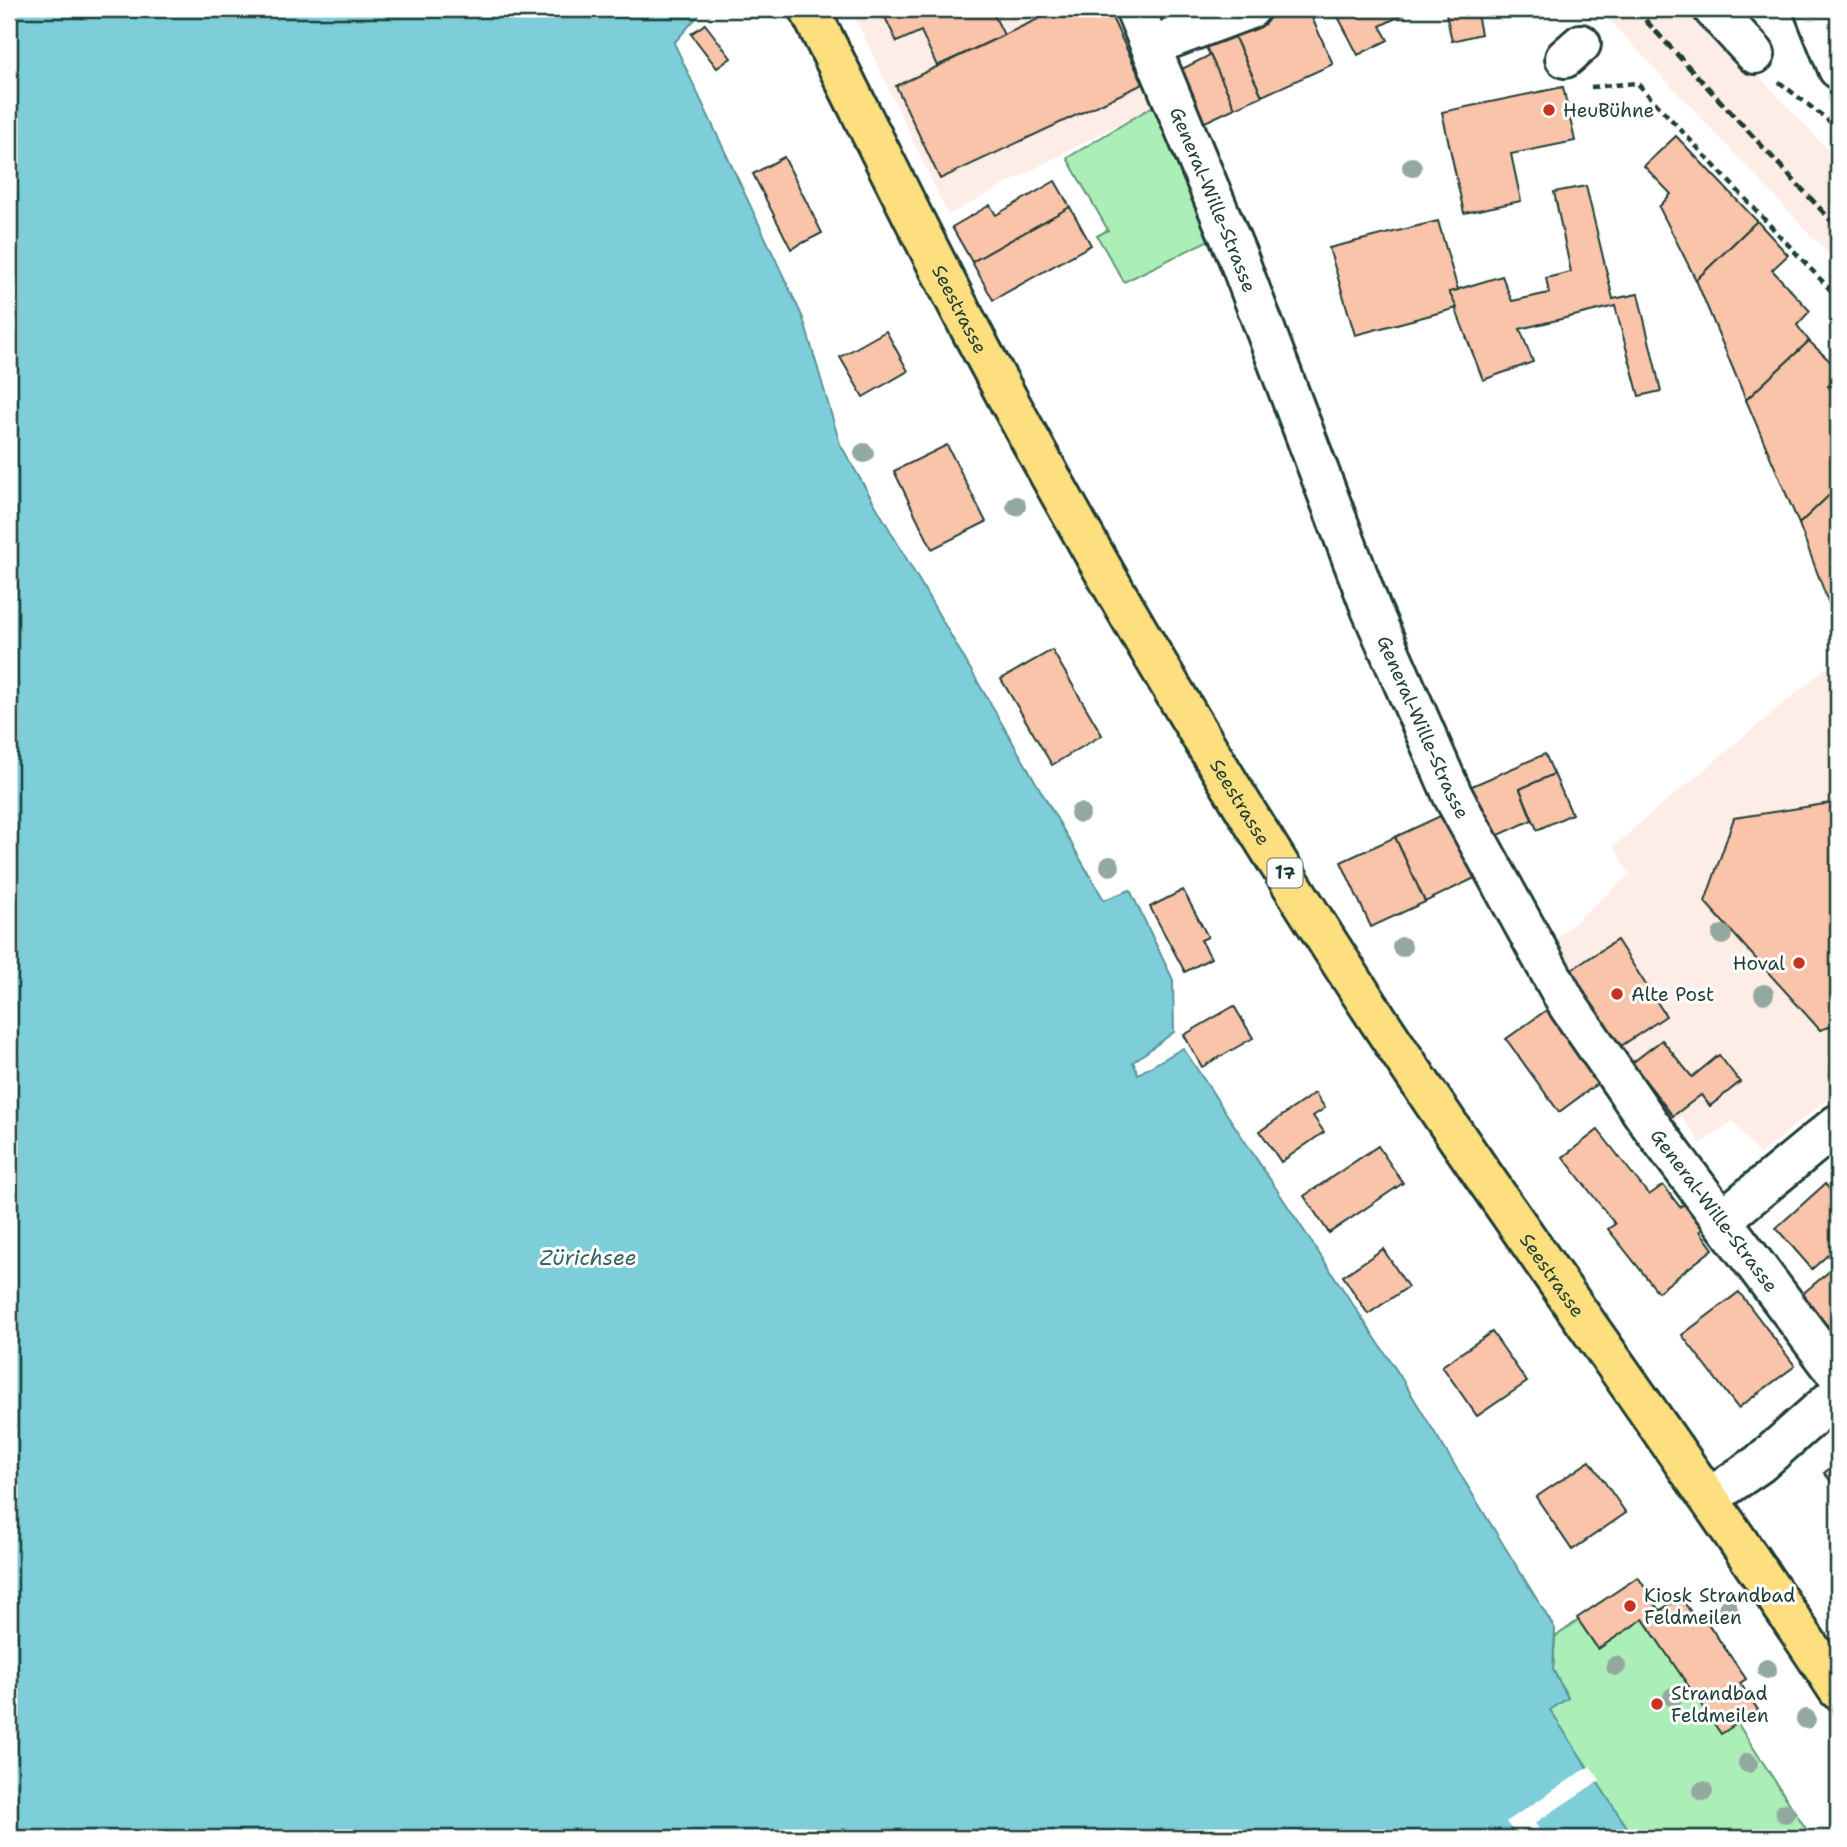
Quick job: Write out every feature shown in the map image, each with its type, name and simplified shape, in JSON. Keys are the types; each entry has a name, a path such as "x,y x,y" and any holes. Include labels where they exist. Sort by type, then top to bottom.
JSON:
{"main road":[{"name":"Seestrasse","path":"809,9 978,342 1135,621 1286,874 1480,1170 1709,1498 1838,1690"}],"street":[{"name":"General-Wille-Strasse","path":"1135,9 1237,255 1371,609 1453,796 1569,1006 1652,1127 1838,1375"},
{"path":"1151,46 1250,9"},
{"path":"1713,9 1755,54"},
{"path":"1814,9 1838,69"},
{"path":"1723,1219 1838,1124"},
{"path":"1709,1498 1759,1464 1838,1394"}],"path":[{"path":"1755,54 1757,65 1838,128"},
{"path":"1577,63 1637,83 1838,298"},
{"path":"1835,1026 1838,1041"}],"shaded area":[{"path":"851,9 1112,9 1160,102 948,215"},
{"path":"1599,9 1697,9 1838,161 1838,264"},
{"path":"1838,658 1838,1090 1759,1155 1733,1121 1701,1144 1682,1117 1672,1123 1625,1058 1552,942 1630,874 1613,846"}],"green space":[{"path":"1160,102 1213,238 1124,282 1097,236 1108,230 1067,158"},
{"name":"Strandbad Feldmeilen","path":"1638,1577 1660,1610 1680,1597 1695,1619 1702,1615 1746,1679 1740,1683 1758,1710 1738,1724 1812,1838 1634,1838 1549,1710 1568,1698 1553,1670 1555,1637"}],"water":[{"name":"Zürichsee","path":"9,9 704,9 674,43 803,318 840,444 1104,900 1130,890 1173,980 1174,1032 1133,1062 1138,1074 1183,1048 1397,1371 1555,1629 1553,1670 1568,1698 1550,1710 1634,1838 9,1838"}],"pier":[{"path":"1590,1766 1600,1780 1535,1823 1545,1838 1537,1838 1529,1827 1517,1836 1506,1822"}],"building":[{"path":"881,9 991,9 1004,35 937,66 921,31 897,42"},
{"path":"1059,9 1108,9 1143,84 940,179 896,86"},
{"path":"1291,9 1308,9 1333,64 1262,96 1233,34"},
{"path":"1334,9 1414,9 1380,26 1388,40 1358,55"},
{"path":"1445,9 1476,9 1481,34 1452,41"},
{"path":"705,24 731,58 717,68 691,34"},
{"path":"1233,34 1262,96 1235,108 1205,45"},
{"path":"1210,55 1235,108 1201,124 1176,72"},
{"path":"1563,87 1575,141 1511,154 1521,201 1464,213 1442,112"},
{"path":"1676,136 1757,221 1696,280 1659,207 1671,194 1644,166"},
{"path":"784,157 822,233 791,249 753,174"},
{"path":"1055,181 1070,207 972,262 952,227 990,205 996,215"},
{"path":"1586,186 1613,299 1638,294 1661,391 1639,396 1615,306 1520,329 1533,362 1483,380 1449,292 1502,276 1512,301 1549,293 1546,278 1571,272 1554,192"},
{"path":"1070,207 1091,245 993,300 972,262"},
{"path":"1438,221 1458,290 1449,292 1457,308 1355,335 1329,248"},
{"path":"1757,221 1788,255 1772,270 1810,311 1797,325 1809,341 1746,400 1696,280"},
{"path":"886,331 908,371 863,397 840,357"},
{"path":"1809,341 1838,369 1838,377 1828,386 1838,398 1838,487 1799,524 1746,400"},
{"path":"947,445 986,522 932,549 894,471"},
{"path":"1838,487 1838,628 1799,524"},
{"path":"1052,650 1102,735 1052,765 1001,679"},
{"path":"1545,754 1554,774 1520,789 1532,820 1488,840 1465,789"},
{"path":"1554,774 1572,814 1537,830 1520,789"},
{"name":"Hoval","path":"1838,802 1838,1024 1820,1030 1705,902 1734,818"},
{"path":"1451,811 1481,875 1425,902 1395,837"},
{"path":"1395,837 1425,902 1371,927 1341,862"},
{"path":"1183,890 1208,937 1201,940 1211,958 1185,972 1150,907"},
{"name":"Alte Post","path":"1617,940 1666,1016 1618,1048 1568,972"},
{"path":"1234,1006 1253,1038 1202,1067 1184,1035"},
{"path":"1548,1009 1601,1081 1559,1112 1506,1039"},
{"path":"1662,1040 1692,1077 1719,1055 1740,1082 1710,1106 1701,1095 1673,1116 1632,1063"},
{"path":"1315,1093 1325,1108 1313,1116 1324,1132 1281,1162 1260,1131"},
{"path":"1598,1130 1649,1195 1663,1185 1680,1207 1691,1198 1710,1223 1700,1231 1713,1249 1658,1292 1608,1229 1615,1224 1563,1157"},
{"path":"1378,1146 1403,1183 1329,1233 1304,1196"},
{"path":"1825,1184 1838,1199 1838,1246 1812,1269 1776,1228"},
{"path":"1383,1249 1408,1287 1368,1314 1343,1276"},
{"path":"1831,1270 1838,1278 1838,1338 1801,1295"},
{"path":"1739,1292 1795,1366 1738,1408 1682,1335"},
{"path":"1492,1332 1527,1382 1477,1416 1442,1366"},
{"path":"1590,1461 1626,1513 1572,1550 1536,1497"},
{"path":"1838,1461 1838,1489 1824,1473"},
{"path":"1638,1577 1660,1611 1680,1597 1696,1619 1702,1615 1746,1679 1740,1683 1758,1710 1721,1734 1643,1619 1598,1649 1577,1618"}],"railway":[{"path":"1635,9 1838,228"}],"place":[{"name":"HeuBühne","path":"1549,110"},
{"name":"Hoval","path":"1799,963"},
{"name":"Alte Post","path":"1617,994"},
{"name":"Kiosk Strandbad Feldmeilen","path":"1630,1606"},
{"name":"Strandbad Feldmeilen","path":"1657,1704"}]}
